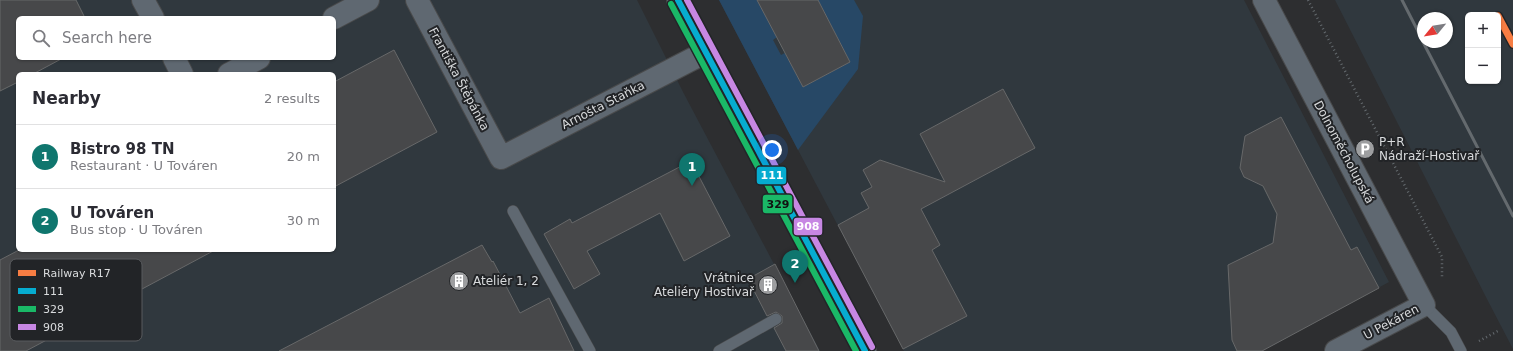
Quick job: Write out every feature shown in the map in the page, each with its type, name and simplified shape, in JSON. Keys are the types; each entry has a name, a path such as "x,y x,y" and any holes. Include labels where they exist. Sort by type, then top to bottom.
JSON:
{"street":[{"path":"143,0 152,16"},
{"path":"336,17 368,0"},
{"name":"Františka Štěpánka","path":"417,0 501,158"},
{"path":"678,0 865,351"},
{"name":"Dolnoměcholupská","path":"1264,0 1424,305"},
{"name":"Arnošta Staňka","path":"501,158 706,52"},
{"path":"175,60 181,72"},
{"path":"233,72 255,60"},
{"name":"U Pekáren","path":"1336,351 1424,305"}],"lane":[{"path":"513,211 590,351"},
{"path":"1424,305 1451,332 1461,351"},
{"path":"723,350 776,319"}],"path":[{"path":"1308,0 1442,257 1441,286"}],"shaded area":[{"path":"0,0 637,0 683,92 820,351 0,351"},
{"path":"719,0 1244,0 1389,282 1262,351 904,351"},
{"path":"719,0 765,0 777,37 773,40 781,55 785,53 803,87 850,62 818,0 854,0 863,16 858,69 798,150"},
{"path":"1335,0 1513,0 1513,349 1488,301"}],"building":[{"path":"0,0 76,0 84,16 16,16 16,60 59,60 37,72 16,72 16,83 0,91"},
{"path":"757,0 818,0 850,62 803,87"},
{"path":"394,50 437,132 336,186 336,81"},
{"path":"1003,89 1035,148 921,209 940,245 932,250 967,316 903,349 838,225 869,208 861,193 872,187 863,170 880,160 945,182 920,134"},
{"path":"1281,117 1351,250 1357,247 1379,288 1262,351 1237,351 1232,340 1228,265 1273,243 1277,214 1263,186 1244,177 1240,168 1245,136"},
{"path":"691,161 730,236 684,261 660,213 587,251 600,274 574,289 544,234 570,219 572,223"},
{"name":"Ateliér 1, 2","path":"482,245 492,262 493,261 520,313 549,298 574,351 279,351"},
{"path":"16,252 211,252 142,289 142,259 10,259 10,341 45,341 26,351 0,351 0,260"},
{"path":"775,264 819,351 786,351 774,328 782,323 782,316 776,312 767,316 748,279"}],"railway":[{"path":"1402,0 1417,29"},
{"path":"1426,48 1513,216"}],"rail line":[{"name":"R17","path":"1501,22 1513,44"}],"transit line":[{"name":"111","path":"678,0 865,351"},
{"name":"908","path":"687,0 872,347"},
{"name":"329","path":"671,4 856,351"}],"place":[{"name":"P+R Nádraží-Hostivař","path":"1365,149"},
{"name":"Bistro 98 TN","path":"692,186"},
{"name":"Ateliér 1, 2","path":"459,281"},
{"name":"U Továren","path":"795,283"},
{"name":"Vrátnice Ateliéry Hostivař","path":"768,285"}]}
